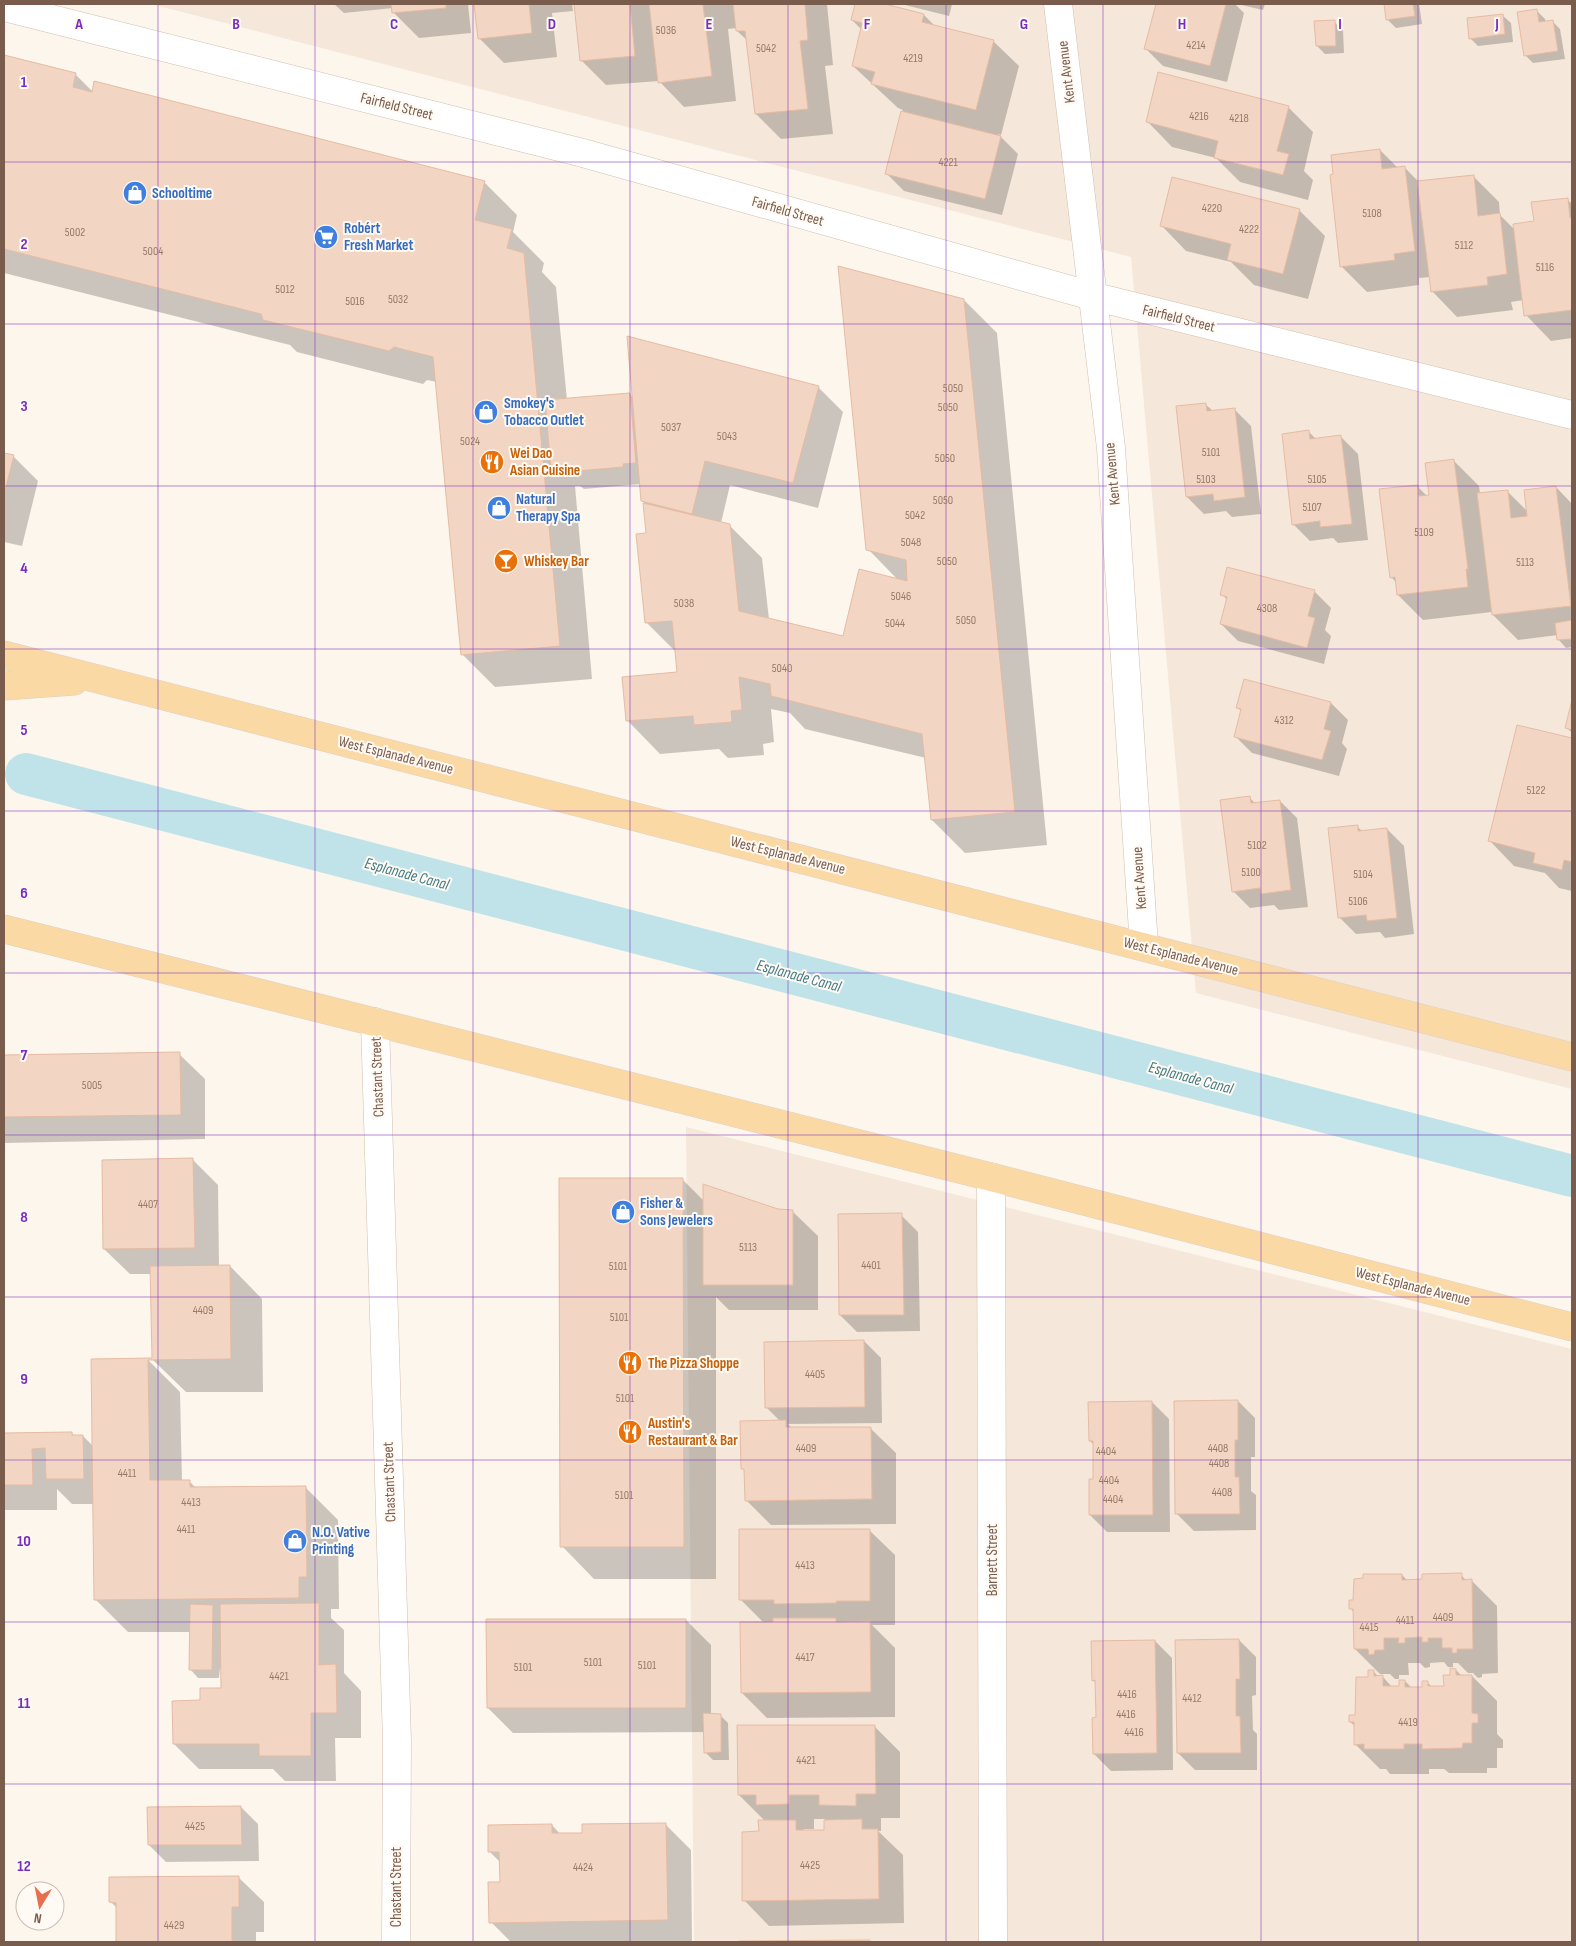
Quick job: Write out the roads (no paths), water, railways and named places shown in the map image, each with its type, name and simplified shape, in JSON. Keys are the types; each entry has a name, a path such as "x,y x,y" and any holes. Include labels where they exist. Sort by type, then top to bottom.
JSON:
{"main road":[{"name":"West Esplanade Avenue","path":"4,655 1572,1057"},
{"path":"4,686 98,679"},
{"name":"West Esplanade Avenue","path":"9,926 375,1022 1572,1326"}],"street":[{"name":"Kent Avenue","path":"1058,4 1112,459 1144,946"},
{"name":"Fairfield Street","path":"4,7 583,153 1092,296 1572,416"},
{"name":"Chastant Street","path":"375,1022 397,1741 396,1942"},
{"name":"Barnett Street","path":"991,1177 993,1942"}],"waterway":[{"name":"Esplanade Canal","path":"26,774 1572,1176"}],"place":[{"name":"Schooltime","path":"135,193"},
{"name":"Robért Fresh Market","path":"326,237"},
{"name":"Smokey's Tobacco Outlet","path":"486,412"},
{"name":"Wei Dao Asian Cuisine","path":"492,462"},
{"name":"Natural Therapy Spa","path":"499,508"},
{"name":"Whiskey Bar","path":"506,561"},
{"name":"Fisher & Sons Jewelers","path":"623,1212"},
{"name":"The Pizza Shoppe","path":"630,1363"},
{"name":"Austin's Restaurant & Bar","path":"630,1432"},
{"name":"N.O. Vative Printing","path":"295,1541"}]}
